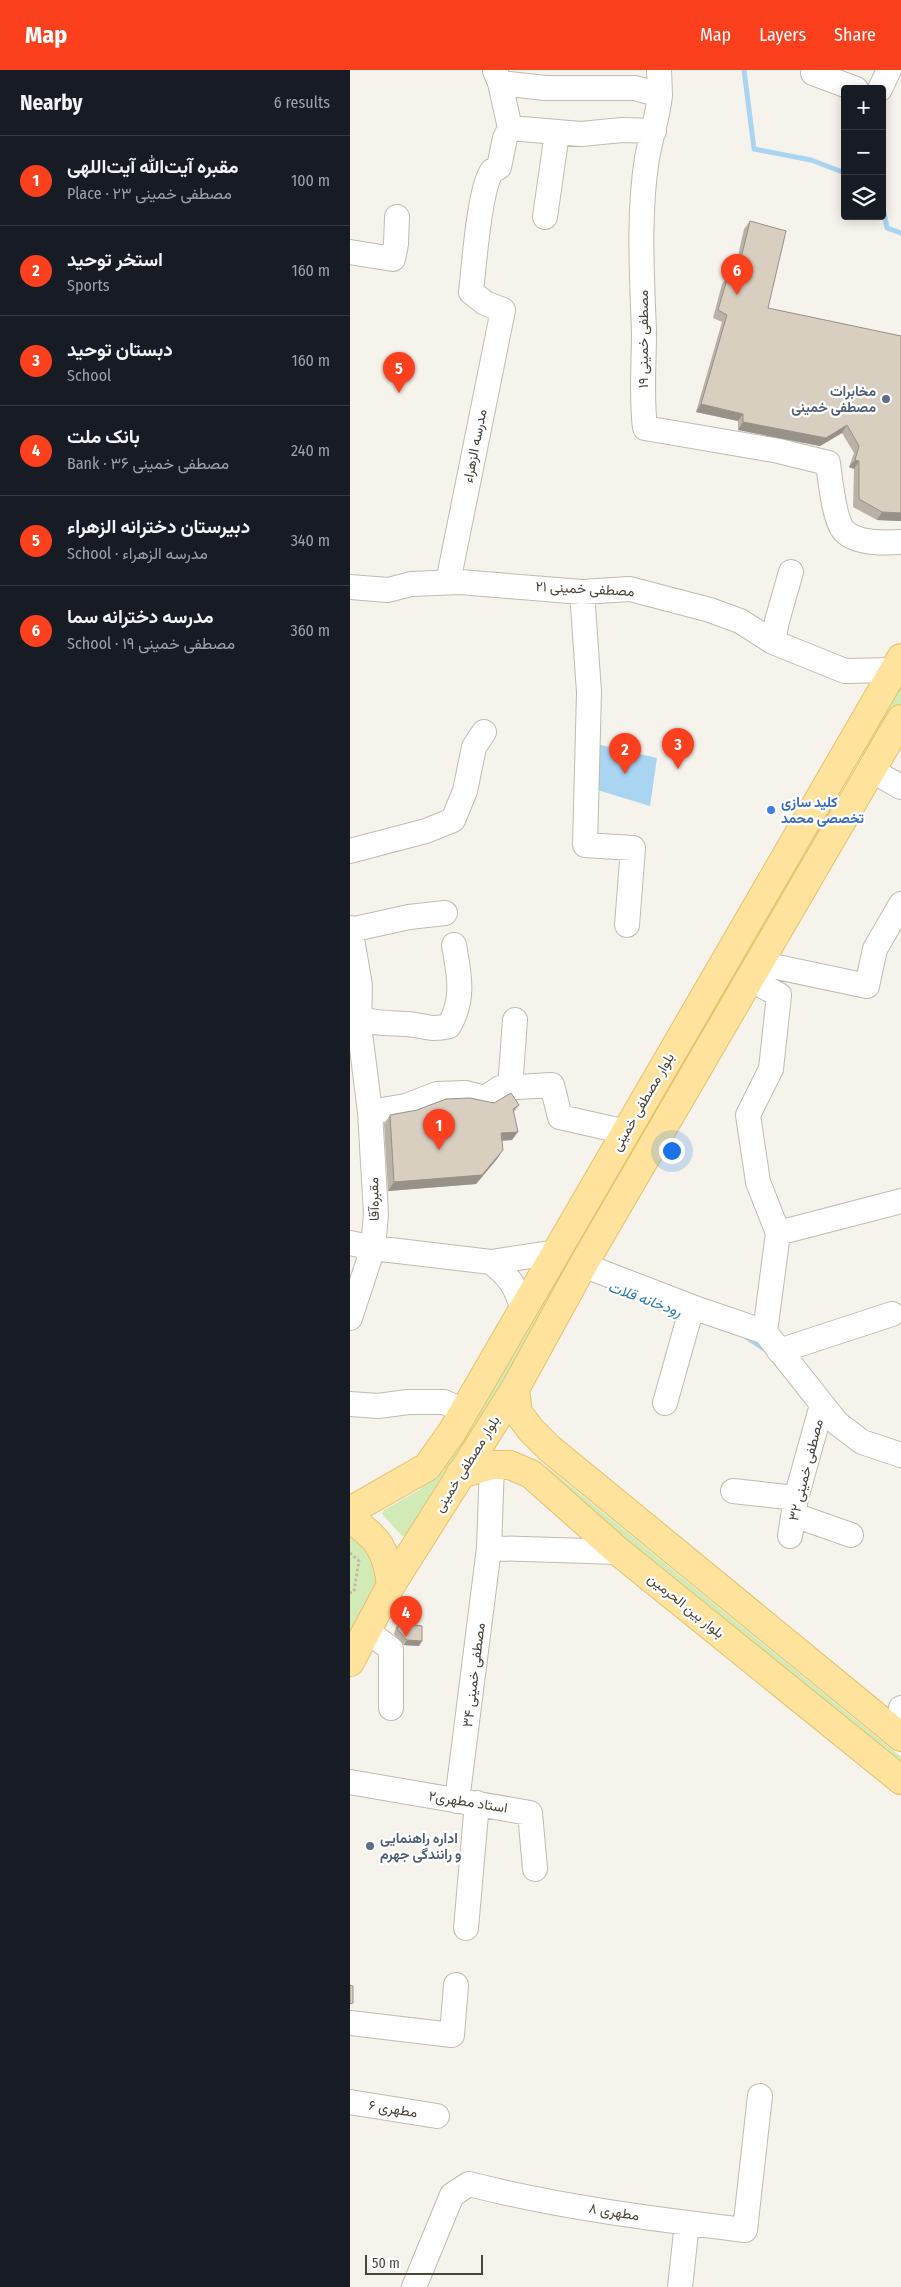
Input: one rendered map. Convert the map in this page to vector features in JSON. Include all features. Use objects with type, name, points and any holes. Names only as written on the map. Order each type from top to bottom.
[{"type":"main road","name":"بلوار مصطفی خمینی","points":[[350,1510],[427,1467],[464,1411],[898,664]]},
{"type":"main road","name":"بلوار مصطفی خمینی","points":[[350,1662],[391,1584],[514,1390],[568,1294],[582,1265],[901,719]]},
{"type":"main road","points":[[834,775],[865,780]]},
{"type":"main road","points":[[514,1390],[518,1413],[548,1448],[899,1726]]},
{"type":"main road","points":[[531,1474],[548,1448]]},
{"type":"main road","name":"بلوار بین الحرمین","points":[[460,1474],[492,1465],[510,1465],[531,1474],[620,1552],[901,1780]]},
{"type":"main road","points":[[350,1496],[357,1497],[384,1492]]},
{"type":"main road","points":[[350,1519],[368,1531],[378,1542],[389,1564],[391,1584]]},
{"type":"street","name":"مصطفی خمینی ۱۹","points":[[659,70],[660,95],[647,158],[641,226],[644,360],[643,405],[645,428],[779,451],[828,462],[831,496],[843,531],[852,536],[876,543],[901,542]]},
{"type":"street","points":[[882,85],[890,70]]},
{"type":"street","points":[[813,73],[845,85]]},
{"type":"street","points":[[654,131],[622,130],[581,134],[510,128],[498,77],[545,88],[635,88],[660,95]]},
{"type":"street","name":"مدرسه الزهراء","points":[[448,582],[503,310],[485,303],[471,292],[476,239],[486,187],[492,171],[498,167],[505,138],[510,128]]},
{"type":"street","points":[[544,217],[557,133]]},
{"type":"street","points":[[350,252],[392,259],[396,244],[397,217]]},
{"type":"street","points":[[773,642],[791,572]]},
{"type":"street","name":"مصطفی خمینی ۲۱","points":[[350,587],[388,590],[411,584],[448,582],[527,586],[582,592],[630,589],[740,620],[773,642],[845,671],[898,664]]},
{"type":"street","points":[[582,592],[589,692],[585,845],[633,848],[626,924]]},
{"type":"street","points":[[350,850],[426,831],[453,820],[465,791],[474,747],[484,732]]},
{"type":"street","points":[[865,780],[901,787]]},
{"type":"street","points":[[754,971],[867,986],[875,949],[901,904]]},
{"type":"street","points":[[350,929],[410,917],[445,913]]},
{"type":"street","name":"مقبره‌آقا","points":[[350,929],[360,985],[356,1023],[361,1130],[376,1214],[361,1250],[350,1318]]},
{"type":"street","points":[[356,1023],[367,1021],[409,1024],[434,1029],[450,1026],[460,996],[459,974],[454,945]]},
{"type":"street","points":[[754,971],[779,995],[771,1070],[748,1115],[758,1182],[778,1233],[772,1341]]},
{"type":"street","points":[[510,1088],[515,1020]]},
{"type":"street","points":[[361,1130],[406,1106],[437,1094],[466,1093],[485,1098],[500,1088],[552,1085],[560,1117],[626,1132]]},
{"type":"street","points":[[778,1233],[901,1202]]},
{"type":"street","points":[[350,1243],[361,1250],[491,1262],[556,1253]]},
{"type":"street","points":[[491,1262],[506,1274],[515,1286],[523,1309]]},
{"type":"street","points":[[582,1265],[692,1307],[772,1341],[892,1314]]},
{"type":"street","points":[[665,1403],[692,1307]]},
{"type":"street","name":"مصطفی خمینی ۳۲","points":[[772,1341],[837,1423],[862,1442],[901,1455]]},
{"type":"street","points":[[350,1404],[378,1406],[408,1402],[444,1402],[464,1411]]},
{"type":"street","name":"مصطفی خمینی ۳۲","points":[[794,1516],[822,1406]]},
{"type":"street","name":"مصطفی خمینی ۳۴","points":[[466,1928],[467,1802],[490,1548],[492,1465]]},
{"type":"street","points":[[733,1491],[794,1516],[851,1535]]},
{"type":"street","points":[[490,1548],[620,1552]]},
{"type":"street","points":[[366,1630],[392,1649],[391,1708]]},
{"type":"street","name":"استاد مطهری۲","points":[[350,1782],[530,1813],[535,1869]]},
{"type":"street","points":[[350,2023],[452,2035],[456,1985]]},
{"type":"street","name":"مطهری ۸","points":[[414,2287],[452,2195],[468,2184],[513,2195],[687,2223],[745,2230],[760,2096]]},
{"type":"street","name":"مطهری ۶","points":[[350,2102],[437,2116]]},
{"type":"street","points":[[680,2287],[687,2223]]},
{"type":"path","points":[[350,1553],[359,1561],[354,1592],[350,1593]]},
{"type":"green space","points":[[901,684],[901,704],[868,760],[859,754]]},
{"type":"green space","points":[[834,800],[844,806],[410,1537],[402,1536],[382,1514],[384,1510],[419,1490],[437,1475]]},
{"type":"green space","points":[[546,1466],[901,1757],[901,1773],[540,1473]]},
{"type":"green space","points":[[350,1533],[376,1560],[379,1587],[350,1640]]},
{"type":"water","points":[[597,744],[657,758],[650,806],[594,789]]},
{"type":"building","points":[[750,221],[786,231],[768,308],[901,336],[901,513],[882,512],[859,499],[859,461],[855,460],[859,446],[847,425],[826,438],[743,422],[743,414],[701,404],[727,315],[718,310],[728,276],[736,279]]},
{"type":"building","points":[[511,1093],[519,1105],[513,1109],[518,1132],[501,1133],[503,1150],[482,1175],[394,1182],[390,1115],[417,1110],[446,1099],[470,1098],[494,1103]]},
{"type":"building","points":[[400,1623],[422,1626],[422,1641],[407,1640],[397,1629]]},
{"type":"building","points":[[350,1985],[353,1986],[353,2003],[350,2004]]},
{"type":"waterway","points":[[744,70],[754,149],[811,160],[841,171]]},
{"type":"waterway","points":[[885,220],[887,228],[901,233]]},
{"type":"waterway","name":"رودخانه قلات","points":[[746,1337],[766,1350]]},
{"type":"place","name":"مدرسه دخترانه سما","points":[[737,295]]},
{"type":"place","name":"دبیرستان دخترانه الزهراء","points":[[399,393]]},
{"type":"place","name":"مخابرات مصطفی خمینی","points":[[886,399]]},
{"type":"place","name":"دبستان توحید","points":[[678,769]]},
{"type":"place","name":"استخر توحید","points":[[625,774]]},
{"type":"place","name":"کلید سازی تخصصی محمد","points":[[771,810]]},
{"type":"place","name":"مقبره آیت‌الله آیت‌اللهی","points":[[439,1150]]},
{"type":"place","name":"بانک ملت","points":[[406,1637]]},
{"type":"place","name":"اداره راهنمایی و رانندگی جهرم","points":[[370,1846]]}]
